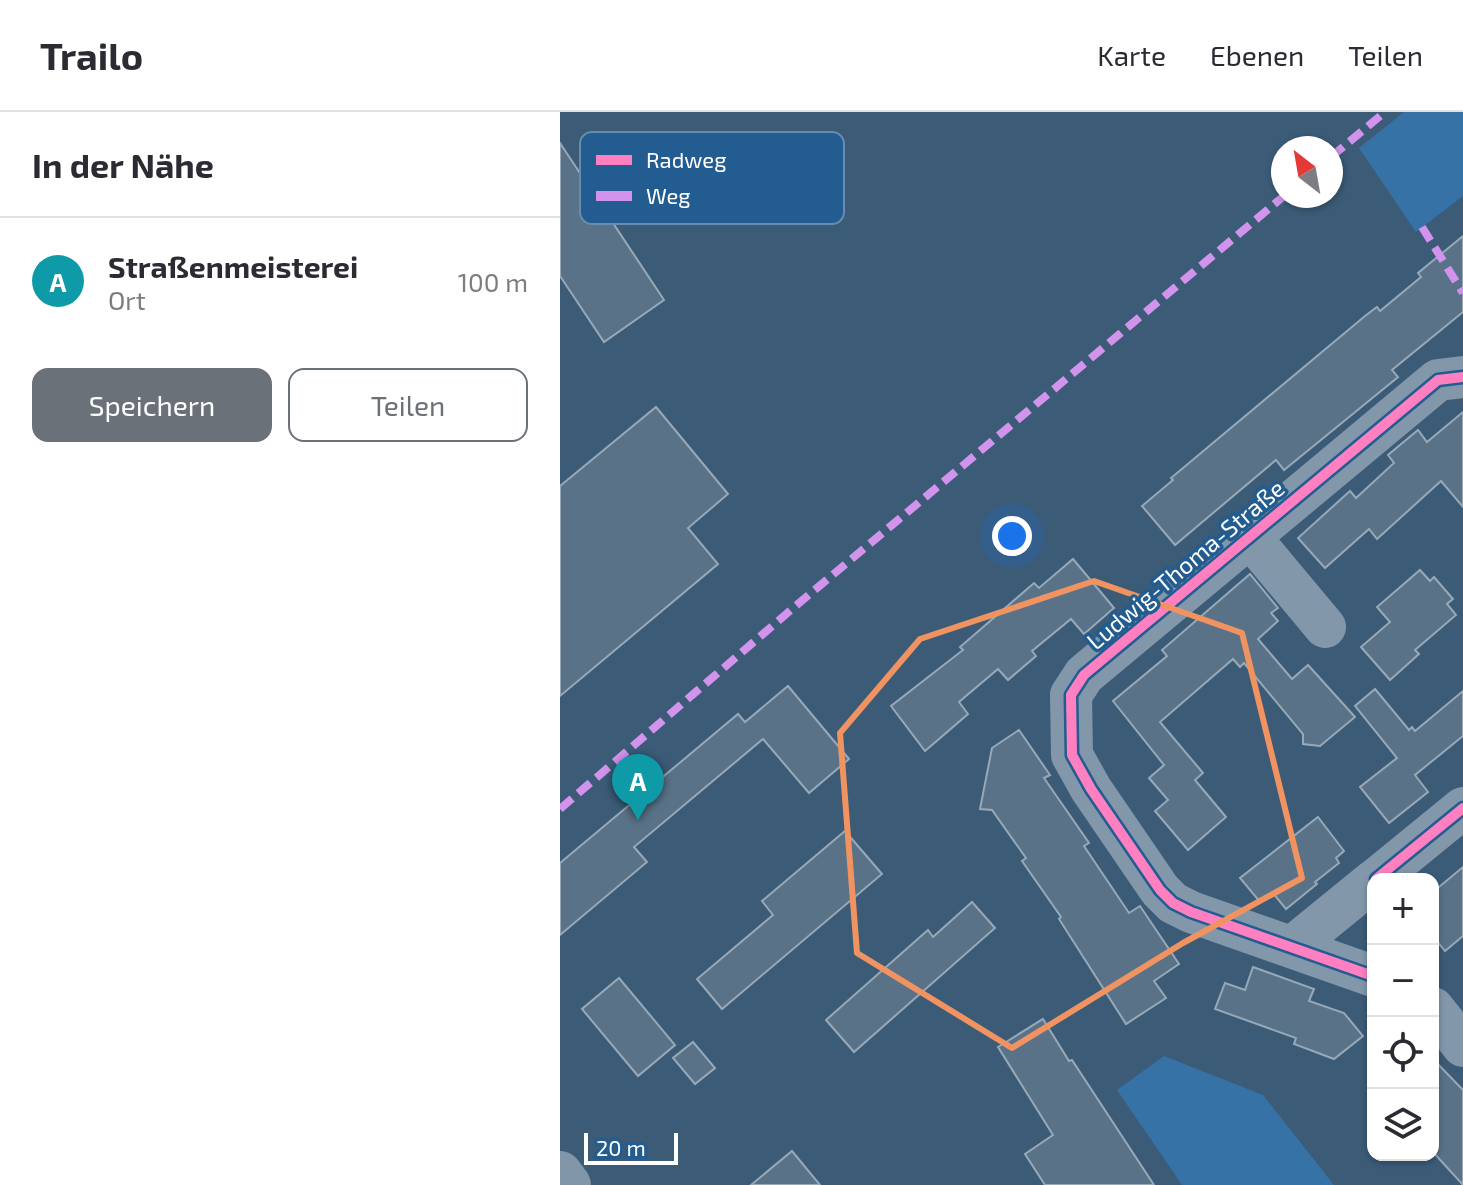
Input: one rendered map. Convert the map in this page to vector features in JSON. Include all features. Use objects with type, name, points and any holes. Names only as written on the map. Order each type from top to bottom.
[{"type":"main road","points":[[560,1173],[569,1185]]},
{"type":"street","name":"Ludwig-Thoma-Straße","points":[[1367,974],[1173,903],[1160,890],[1091,789],[1072,755],[1071,695],[1084,675],[1438,380],[1463,377]]},
{"type":"street","points":[[1250,537],[1325,627]]},
{"type":"street","points":[[1383,873],[1463,808]]},
{"type":"street","points":[[1292,947],[1367,886]]},
{"type":"street","points":[[1439,1016],[1463,1046]]},
{"type":"highlighted area","points":[[1094,581],[1242,633],[1302,878],[1183,943],[1012,1048],[857,953],[840,733],[920,639]]},
{"type":"shaded area","points":[[1404,112],[1463,112],[1463,196],[1416,232],[1359,148]]},
{"type":"shaded area","points":[[1164,1056],[1263,1095],[1334,1185],[1182,1185],[1117,1090]]},
{"type":"building","points":[[560,143],[580,173],[580,224],[614,224],[664,300],[604,342],[560,276]]},
{"type":"building","points":[[1463,236],[1463,312],[1392,370],[1398,377],[1284,470],[1276,460],[1175,545],[1142,506],[1173,480],[1171,478],[1365,316],[1377,307],[1380,311],[1421,277],[1418,273]]},
{"type":"building","points":[[656,407],[728,494],[688,528],[718,564],[560,696],[560,486]]},
{"type":"building","points":[[1463,412],[1463,507],[1441,481],[1377,539],[1369,529],[1325,568],[1298,538],[1350,491],[1356,498],[1394,463],[1388,455],[1418,430],[1427,442]]},
{"type":"building","points":[[1073,559],[1114,608],[1084,634],[1071,619],[1032,651],[1036,656],[1008,680],[998,669],[959,702],[968,714],[925,751],[891,706],[963,650],[960,647],[1034,583],[1039,588]]},
{"type":"building","points":[[1420,570],[1430,581],[1434,577],[1453,599],[1447,604],[1456,615],[1415,650],[1419,654],[1390,680],[1361,647],[1390,622],[1377,607]]},
{"type":"building","points":[[1250,574],[1278,608],[1271,613],[1278,621],[1258,639],[1292,679],[1308,665],[1355,717],[1320,746],[1303,744],[1303,734],[1244,663],[1240,667],[1233,659],[1160,722],[1203,773],[1195,780],[1226,817],[1188,850],[1155,811],[1168,800],[1149,778],[1164,765],[1113,701],[1167,656],[1162,650]]},
{"type":"building","points":[[788,686],[849,759],[809,793],[763,739],[634,847],[647,862],[560,935],[560,863],[738,714],[745,722]]},
{"type":"building","points":[[1375,689],[1409,730],[1412,727],[1415,731],[1463,691],[1463,736],[1415,775],[1428,792],[1389,823],[1360,787],[1397,758],[1355,706]]},
{"type":"building","points":[[1019,730],[1050,775],[1044,778],[1089,843],[1084,846],[1129,913],[1140,906],[1179,964],[1154,981],[1166,998],[1126,1024],[1059,919],[1061,917],[1022,861],[1026,858],[992,810],[980,809],[992,748]]},
{"type":"building","points":[[1318,817],[1344,851],[1336,858],[1339,863],[1286,909],[1273,893],[1260,902],[1240,878]]},
{"type":"building","points":[[845,831],[882,874],[722,1009],[697,979],[773,915],[762,901]]},
{"type":"building","points":[[1463,867],[1463,936],[1445,951],[1439,944],[1439,887]]},
{"type":"building","points":[[972,902],[995,928],[854,1052],[826,1020],[928,930],[933,937]]},
{"type":"building","points":[[1253,967],[1314,989],[1309,1001],[1344,1013],[1363,1036],[1334,1059],[1294,1044],[1296,1038],[1215,1009],[1225,983],[1245,990]]},
{"type":"building","points":[[619,978],[675,1045],[638,1076],[582,1009]]},
{"type":"building","points":[[1043,1019],[1154,1185],[1045,1185],[1025,1154],[1053,1135],[998,1047]]},
{"type":"building","points":[[693,1042],[715,1068],[695,1084],[673,1058]]},
{"type":"building","points":[[1439,1065],[1463,1090],[1463,1185],[1439,1159]]},
{"type":"building","points":[[792,1151],[820,1185],[751,1185]]},
{"type":"marked path","points":[[1343,147],[1385,112]]},
{"type":"marked path","points":[[560,809],[792,609],[1271,207]]},
{"type":"marked path","points":[[1422,227],[1463,293]]},
{"type":"cycle path","points":[[1367,974],[1173,903],[1160,890],[1091,789],[1072,755],[1071,695],[1084,675],[1438,380],[1463,377]]},
{"type":"cycle path","points":[[1383,873],[1463,808]]},
{"type":"place","name":"Straßenmeisterei","points":[[638,820]]}]
